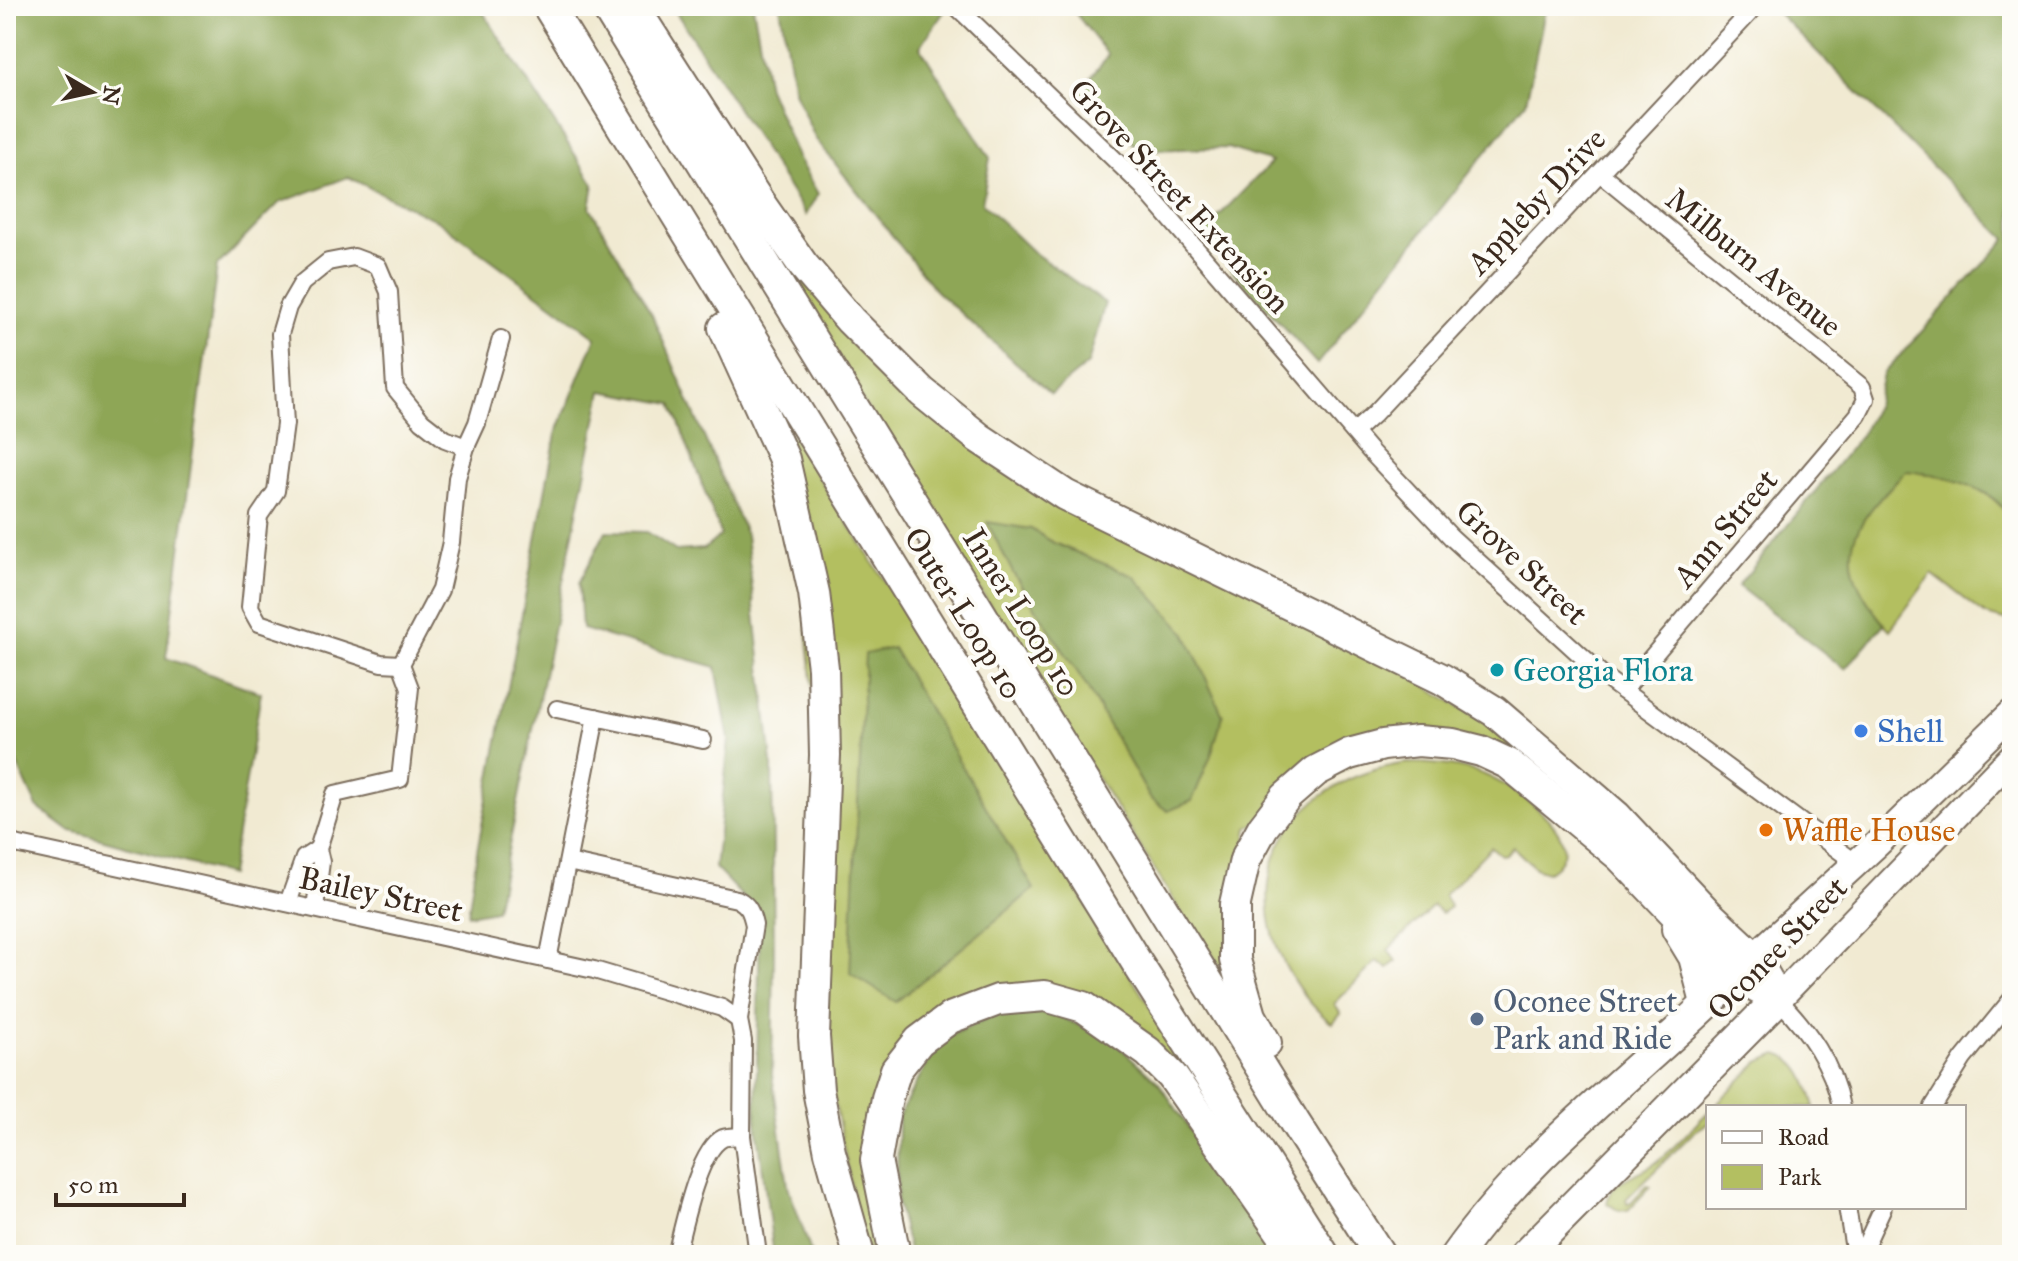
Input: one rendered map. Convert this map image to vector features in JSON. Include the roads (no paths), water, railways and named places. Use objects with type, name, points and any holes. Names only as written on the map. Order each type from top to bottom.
[{"type":"highway","name":"Outer Loop 10","points":[[548,6],[1137,963],[1324,1255]]},
{"type":"highway","name":"Inner Loop 10","points":[[606,6],[1295,1123],[1380,1255]]},
{"type":"highway","points":[[633,6],[803,265],[850,320],[922,392],[979,438],[1065,495],[1442,679],[1494,711],[1616,816],[1707,913],[1745,966]]},
{"type":"highway","points":[[689,237],[698,274],[744,367],[784,459],[814,593],[823,668],[825,755],[814,1036],[818,1090],[830,1152],[859,1255]]},
{"type":"highway","points":[[1295,1123],[1284,1076],[1251,1016],[1235,960],[1235,904],[1245,860],[1263,827],[1286,797],[1316,771],[1349,754],[1383,745],[1418,741],[1453,744],[1481,751],[1509,764],[1621,857],[1666,905],[1745,966],[1778,999]]},
{"type":"highway","points":[[1666,905],[1694,957],[1706,1003]]},
{"type":"highway","name":"Oconee Street","points":[[1456,1255],[1526,1174],[1581,1119],[1745,966]]},
{"type":"highway","points":[[895,1255],[876,1160],[887,1098],[896,1070],[919,1041],[950,1018],[998,1000],[1045,996],[1084,1007],[1148,1052],[1172,1076],[1297,1255]]},
{"type":"highway","name":"Oconee Street","points":[[1525,1255],[1778,999]]},
{"type":"main road","name":"Oconee Street","points":[[1745,966],[2012,713]]},
{"type":"main road","name":"Oconee Street","points":[[1778,999],[2012,757]]},
{"type":"street","name":"Grove Street Extension","points":[[956,6],[1142,186],[1354,432]]},
{"type":"street","name":"Appleby Drive","points":[[1354,432],[1756,6]]},
{"type":"street","name":"Milburn Avenue","points":[[1600,173],[1862,387],[1866,399]]},
{"type":"street","points":[[401,664],[381,663],[259,623],[250,607],[259,516],[276,491],[285,424],[280,334],[288,307],[302,283],[328,262],[354,257],[378,266],[389,292],[395,388],[422,421],[445,439],[466,447]]},
{"type":"street","points":[[315,908],[321,862],[318,849],[335,794],[400,779],[410,688],[401,664],[440,590],[451,542],[457,478],[477,423],[501,339]]},
{"type":"street","name":"Ann Street","points":[[1623,691],[1858,415],[1866,399]]},
{"type":"street","name":"Grove Street","points":[[1354,432],[1451,537],[1623,691],[1856,863]]},
{"type":"street","points":[[557,709],[703,740]]},
{"type":"street","points":[[548,960],[596,717]]},
{"type":"street","name":"Bailey Street","points":[[6,842],[594,970],[722,1008],[739,1020]]},
{"type":"street","points":[[288,903],[304,858],[318,849]]},
{"type":"street","points":[[568,862],[737,899],[746,904],[754,925],[739,1020],[743,1041],[742,1136],[758,1255]]},
{"type":"street","points":[[1778,999],[1816,1044],[1840,1105]]},
{"type":"street","points":[[1934,1105],[1963,1059],[2012,999]]},
{"type":"street","points":[[676,1255],[701,1167],[718,1142],[725,1137],[742,1136]]},
{"type":"street","points":[[1847,1209],[1858,1255]]},
{"type":"street","points":[[1858,1255],[1882,1209]]},
{"type":"place","name":"Georgia Flora","points":[[1497,670]]},
{"type":"place","name":"Shell","points":[[1861,731]]},
{"type":"place","name":"Waffle House","points":[[1766,830]]},
{"type":"place","name":"Oconee Street Park and Ride","points":[[1477,1019]]}]
